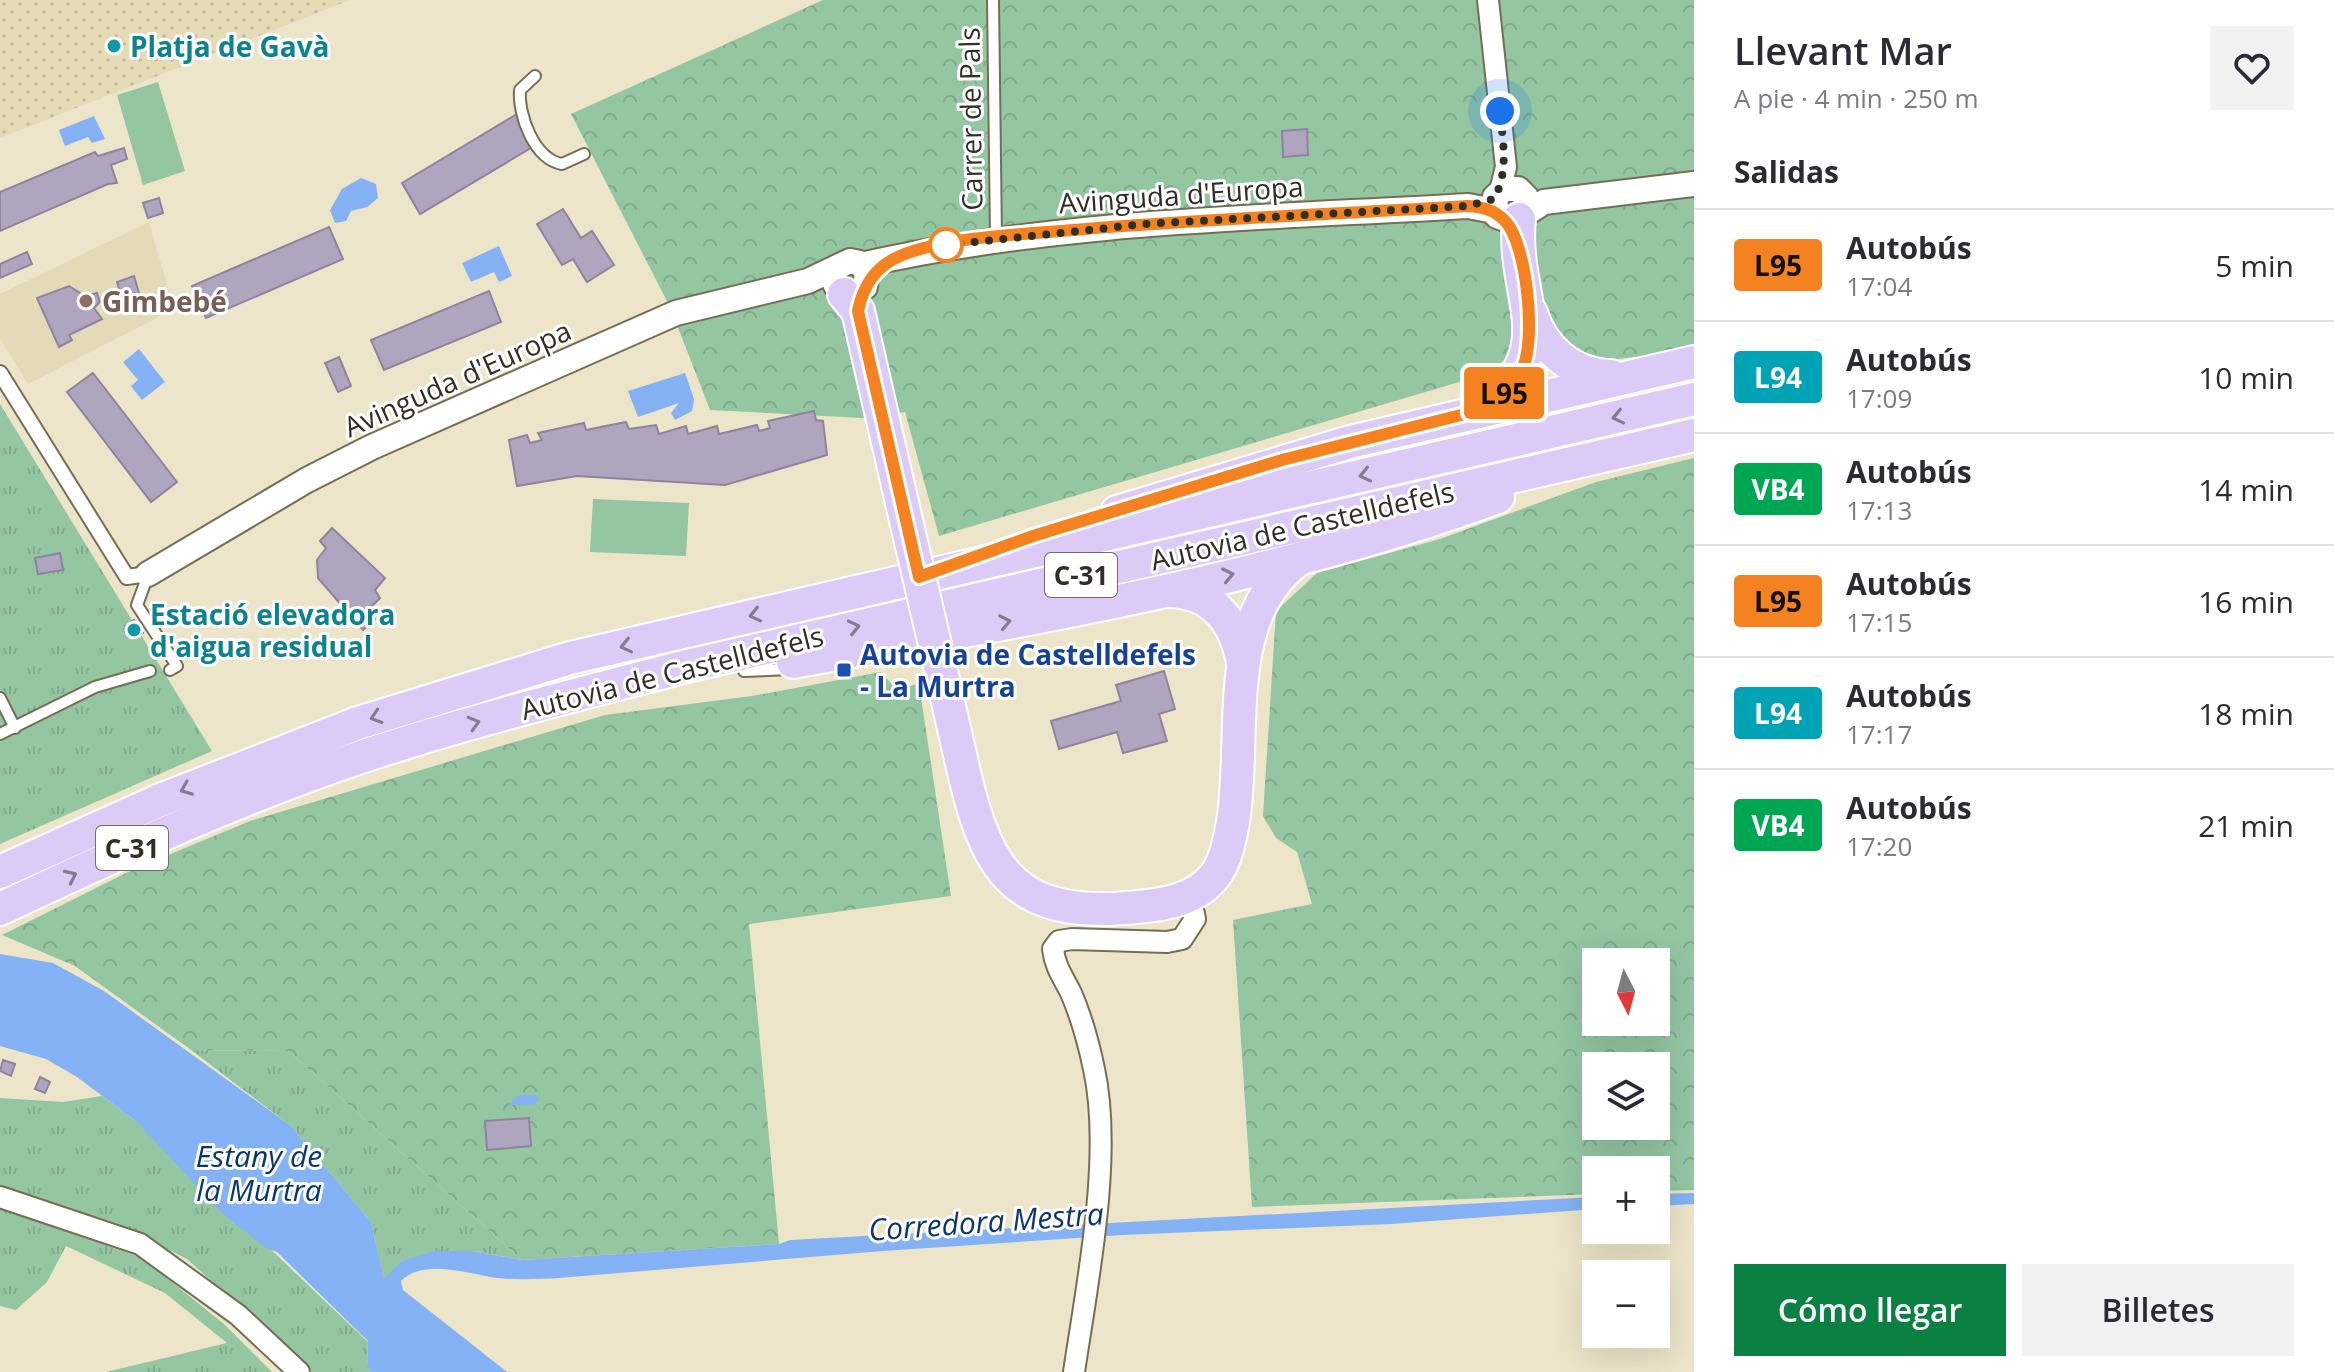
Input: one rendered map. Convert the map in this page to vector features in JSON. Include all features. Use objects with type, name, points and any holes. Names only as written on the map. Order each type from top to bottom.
[{"type":"highway","points":[[1485,409],[1503,394],[1524,365],[1530,339],[1527,301],[1510,205]]},
{"type":"highway","points":[[852,285],[975,819],[998,867],[1015,885],[1058,907],[1089,909],[1167,903],[1190,895],[1211,882],[1230,841],[1244,670],[1257,609],[1269,586],[1298,560]]},
{"type":"highway","points":[[1527,301],[1542,339],[1560,358],[1581,371],[1599,376],[1634,374]]},
{"type":"highway","points":[[940,572],[1033,536],[1282,460],[1485,409],[1694,362]]},
{"type":"highway","name":"Autovia de Castelldefels","points":[[0,872],[258,760],[466,688],[570,658],[1694,399]]},
{"type":"highway","name":"Autovia de Castelldefels","points":[[0,909],[178,828],[267,792],[375,752],[534,706],[687,666],[1694,435]]},
{"type":"highway","points":[[534,706],[901,642],[1298,560],[1413,528],[1630,449]]},
{"type":"highway","points":[[1152,591],[1191,594],[1213,603],[1237,636],[1244,670]]},
{"type":"highway","points":[[0,854],[26,852],[70,839]]},
{"type":"street","points":[[1488,0],[1510,205]]},
{"type":"street","name":"Avinguda d'Europa","points":[[148,574],[307,480],[385,440],[676,313],[808,281],[852,285],[900,256],[996,238],[1145,224],[1510,205],[1694,184]]},
{"type":"street","points":[[0,373],[127,577],[148,574]]},
{"type":"street","points":[[1074,1372],[1094,1242],[1099,1137],[1095,1070],[1071,995],[1055,966],[1053,949],[1059,941],[1072,939],[1167,942],[1182,939],[1195,919],[1190,895]]},
{"type":"street","points":[[0,1197],[140,1244],[238,1315],[299,1372]]},
{"type":"lane","name":"Carrer de Pals","points":[[993,0],[996,238]]},
{"type":"lane","points":[[535,76],[520,90],[519,112],[545,158],[562,164],[584,154]]},
{"type":"lane","points":[[148,574],[137,605],[177,666],[170,670]]},
{"type":"lane","points":[[0,734],[95,687],[150,671]]},
{"type":"lane","points":[[0,698],[15,728]]},
{"type":"shaded area","name":"Gimbebé","points":[[149,222],[174,309],[28,384],[0,338],[0,294]]},
{"type":"green space","points":[[823,0],[1694,0],[1694,350],[1584,363],[1554,327],[1483,375],[939,536],[905,412],[862,418],[710,410],[670,307],[571,114]]},
{"type":"green space","points":[[158,82],[185,171],[143,185],[117,95]]},
{"type":"green space","points":[[0,404],[212,751],[0,844]]},
{"type":"green space","points":[[1694,458],[1694,1190],[1670,1191],[1670,1156],[1582,1156],[1582,1195],[1252,1207],[1233,920],[1312,904],[1297,852],[1276,838],[1263,816],[1276,611],[1317,573],[1440,539],[1596,482]]},
{"type":"green space","points":[[593,499],[689,503],[686,556],[590,552]]},
{"type":"green space","points":[[881,672],[896,689],[919,684],[951,896],[749,924],[779,1244],[522,1260],[288,1051],[191,1050],[75,966],[2,935],[130,871],[250,821],[605,715],[752,696]]},
{"type":"green space","points":[[191,1050],[288,1051],[522,1260],[472,1251],[401,1261],[384,1280],[371,1222],[291,1126]]},
{"type":"green space","points":[[102,1096],[137,1122],[368,1342],[367,1368],[374,1372],[312,1372],[187,1259],[116,1223],[0,1187],[0,1098],[63,1102]]},
{"type":"green space","points":[[0,1208],[142,1258],[224,1324],[272,1372],[106,1372],[227,1343],[165,1293],[66,1246],[47,1282],[16,1310],[0,1306]]},
{"type":"sand","name":"Platja de Gavà","points":[[0,0],[350,0],[0,138]]},
{"type":"water","points":[[94,116],[105,139],[92,143],[88,137],[65,146],[59,130]]},
{"type":"water","points":[[361,178],[376,184],[378,198],[367,207],[351,211],[346,221],[335,223],[330,210],[342,189]]},
{"type":"water","points":[[499,246],[512,276],[499,282],[494,272],[471,282],[462,263]]},
{"type":"water","points":[[139,349],[165,382],[142,400],[131,386],[138,380],[123,362]]},
{"type":"water","points":[[685,373],[694,399],[692,411],[675,420],[671,413],[679,403],[638,417],[628,391]]},
{"type":"water","name":"Estany de la Murtra","points":[[0,954],[53,963],[104,991],[291,1126],[371,1222],[384,1279],[401,1261],[435,1251],[472,1251],[522,1260],[779,1244],[790,1240],[1582,1198],[1582,1210],[1391,1224],[1122,1235],[559,1278],[505,1279],[447,1269],[422,1270],[401,1281],[403,1290],[507,1372],[374,1372],[367,1368],[368,1341],[277,1252],[266,1248],[223,1214],[137,1122],[77,1077],[46,1059],[0,1046]]},
{"type":"water","points":[[519,1095],[536,1095],[539,1099],[534,1105],[508,1105]]},
{"type":"water","points":[[1694,1193],[1694,1204],[1670,1205],[1670,1194]]},
{"type":"building","points":[[517,114],[536,145],[420,214],[402,183]]},
{"type":"building","points":[[1307,129],[1308,155],[1283,157],[1282,131]]},
{"type":"building","points":[[124,148],[127,159],[111,165],[117,183],[108,184],[0,231],[0,192],[95,152],[98,156]]},
{"type":"building","points":[[159,198],[163,213],[148,218],[143,203]]},
{"type":"building","points":[[563,209],[581,238],[592,231],[614,265],[587,282],[573,259],[562,265],[537,224]]},
{"type":"building","points":[[329,227],[343,259],[206,318],[192,286]]},
{"type":"building","points":[[27,252],[32,264],[0,278],[0,264]]},
{"type":"building","points":[[134,276],[141,300],[124,305],[117,282]]},
{"type":"building","points":[[69,286],[85,296],[97,293],[100,302],[94,308],[102,319],[69,335],[72,340],[59,347],[37,298]]},
{"type":"building","points":[[489,291],[501,322],[384,370],[371,340]]},
{"type":"building","points":[[339,357],[351,386],[338,392],[325,363]]},
{"type":"building","points":[[93,373],[177,482],[151,502],[67,392]]},
{"type":"building","points":[[814,411],[816,420],[823,421],[827,455],[725,485],[577,476],[517,486],[509,440],[527,435],[530,443],[542,440],[538,433],[584,423],[586,430],[626,422],[629,429],[656,425],[659,434],[686,426],[688,434],[717,426],[719,434],[757,425],[759,431],[770,428],[768,421]]},
{"type":"building","points":[[332,528],[385,578],[375,590],[380,598],[369,609],[375,619],[363,630],[318,578],[317,560],[326,548],[320,541]]},
{"type":"building","points":[[60,553],[63,570],[38,574],[35,558]]},
{"type":"building","name":"Estació elevadora d'aigua residual","points":[[134,620],[143,633],[134,639],[125,626]]},
{"type":"building","points":[[1164,671],[1175,709],[1159,714],[1167,741],[1123,753],[1117,732],[1059,749],[1051,721],[1121,701],[1116,685]]},
{"type":"building","points":[[3,1060],[15,1064],[11,1076],[0,1071]]},
{"type":"building","points":[[40,1077],[50,1082],[45,1093],[35,1089]]},
{"type":"building","points":[[529,1118],[531,1146],[487,1150],[485,1121]]},
{"type":"bus line","name":"L95","points":[[1468,206],[1494,211],[1505,221],[1517,243],[1530,339],[1524,365],[1517,378],[1485,409],[1282,460],[1033,536],[940,572],[919,577],[858,311],[867,282],[879,269],[900,256],[996,238],[1145,224],[1468,206]]},
{"type":"place","name":"Platja de Gavà","points":[[114,46]]},
{"type":"place","name":"Gimbebé","points":[[86,301]]},
{"type":"place","name":"Estació elevadora d'aigua residual","points":[[134,630]]},
{"type":"place","name":"Autovia de Castelldefels - La Murtra","points":[[844,670]]},
{"type":"route","points":[[946,245],[943,246],[1040,233],[1145,224],[1468,206],[1494,199],[1500,191],[1506,167],[1500,111]]},
{"type":"water label","name":"Corredora Mestra","points":[[986,1221]]}]
